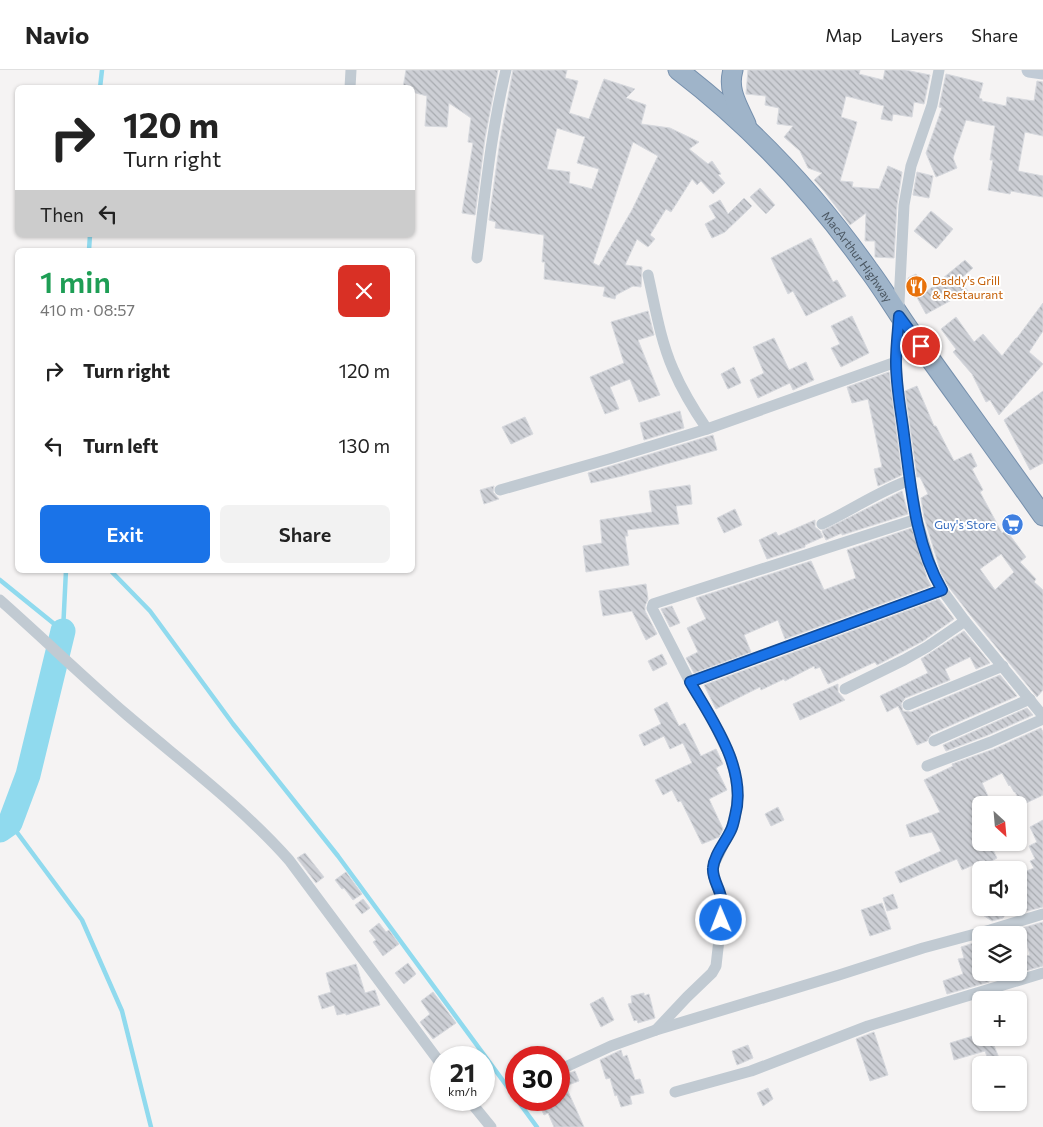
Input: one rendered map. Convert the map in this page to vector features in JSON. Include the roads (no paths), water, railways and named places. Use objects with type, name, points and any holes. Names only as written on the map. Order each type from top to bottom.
[{"type":"highway","name":"MacArthur Highway","points":[[679,70],[750,132],[794,176],[832,220],[1043,516]]},
{"type":"highway","points":[[733,70],[731,81],[732,95],[750,132]]},
{"type":"main road","points":[[1029,70],[1043,72]]},
{"type":"street","points":[[350,85],[352,70]]},
{"type":"street","points":[[477,258],[493,140],[506,70]]},
{"type":"street","points":[[927,766],[991,742],[1043,718],[1030,699],[965,621],[942,590],[929,564],[917,519],[910,480],[898,392],[896,362],[904,205],[911,166],[932,105],[940,70]]},
{"type":"street","points":[[648,276],[659,326],[672,368],[688,402],[706,429]]},
{"type":"street","points":[[500,490],[706,429],[896,362]]},
{"type":"street","points":[[822,524],[846,513],[883,490],[910,480]]},
{"type":"street","points":[[656,1030],[712,973],[716,966],[723,904],[713,874],[713,866],[731,829],[738,797],[730,758],[712,720],[652,608],[653,604],[917,519]]},
{"type":"street","points":[[690,682],[942,590]]},
{"type":"street","points":[[0,600],[125,714],[238,810],[275,845],[289,860],[430,1049]]},
{"type":"street","points":[[845,689],[927,648],[965,621]]},
{"type":"street","points":[[908,705],[1003,666]]},
{"type":"street","points":[[934,742],[1030,699]]},
{"type":"street","points":[[570,1065],[611,1046],[656,1030],[923,948],[1043,914]]},
{"type":"street","points":[[675,1092],[751,1071],[868,1026],[1043,973]]},
{"type":"street","points":[[478,1111],[491,1127]]},
{"type":"waterway","points":[[100,85],[102,70]]},
{"type":"waterway","points":[[89,248],[90,237]]},
{"type":"waterway","points":[[63,631],[66,573]]},
{"type":"waterway","points":[[113,573],[150,611],[233,724],[338,856],[537,1127]]},
{"type":"waterway","points":[[0,580],[63,631]]},
{"type":"waterway","points":[[0,830],[10,823],[28,775],[63,631]]},
{"type":"waterway","points":[[10,823],[82,920],[122,1011],[151,1127]]},
{"type":"place","name":"Daddy's Grill & Restaurant","points":[[916,287]]},
{"type":"place","name":"Guy's Store","points":[[1012,524]]}]
